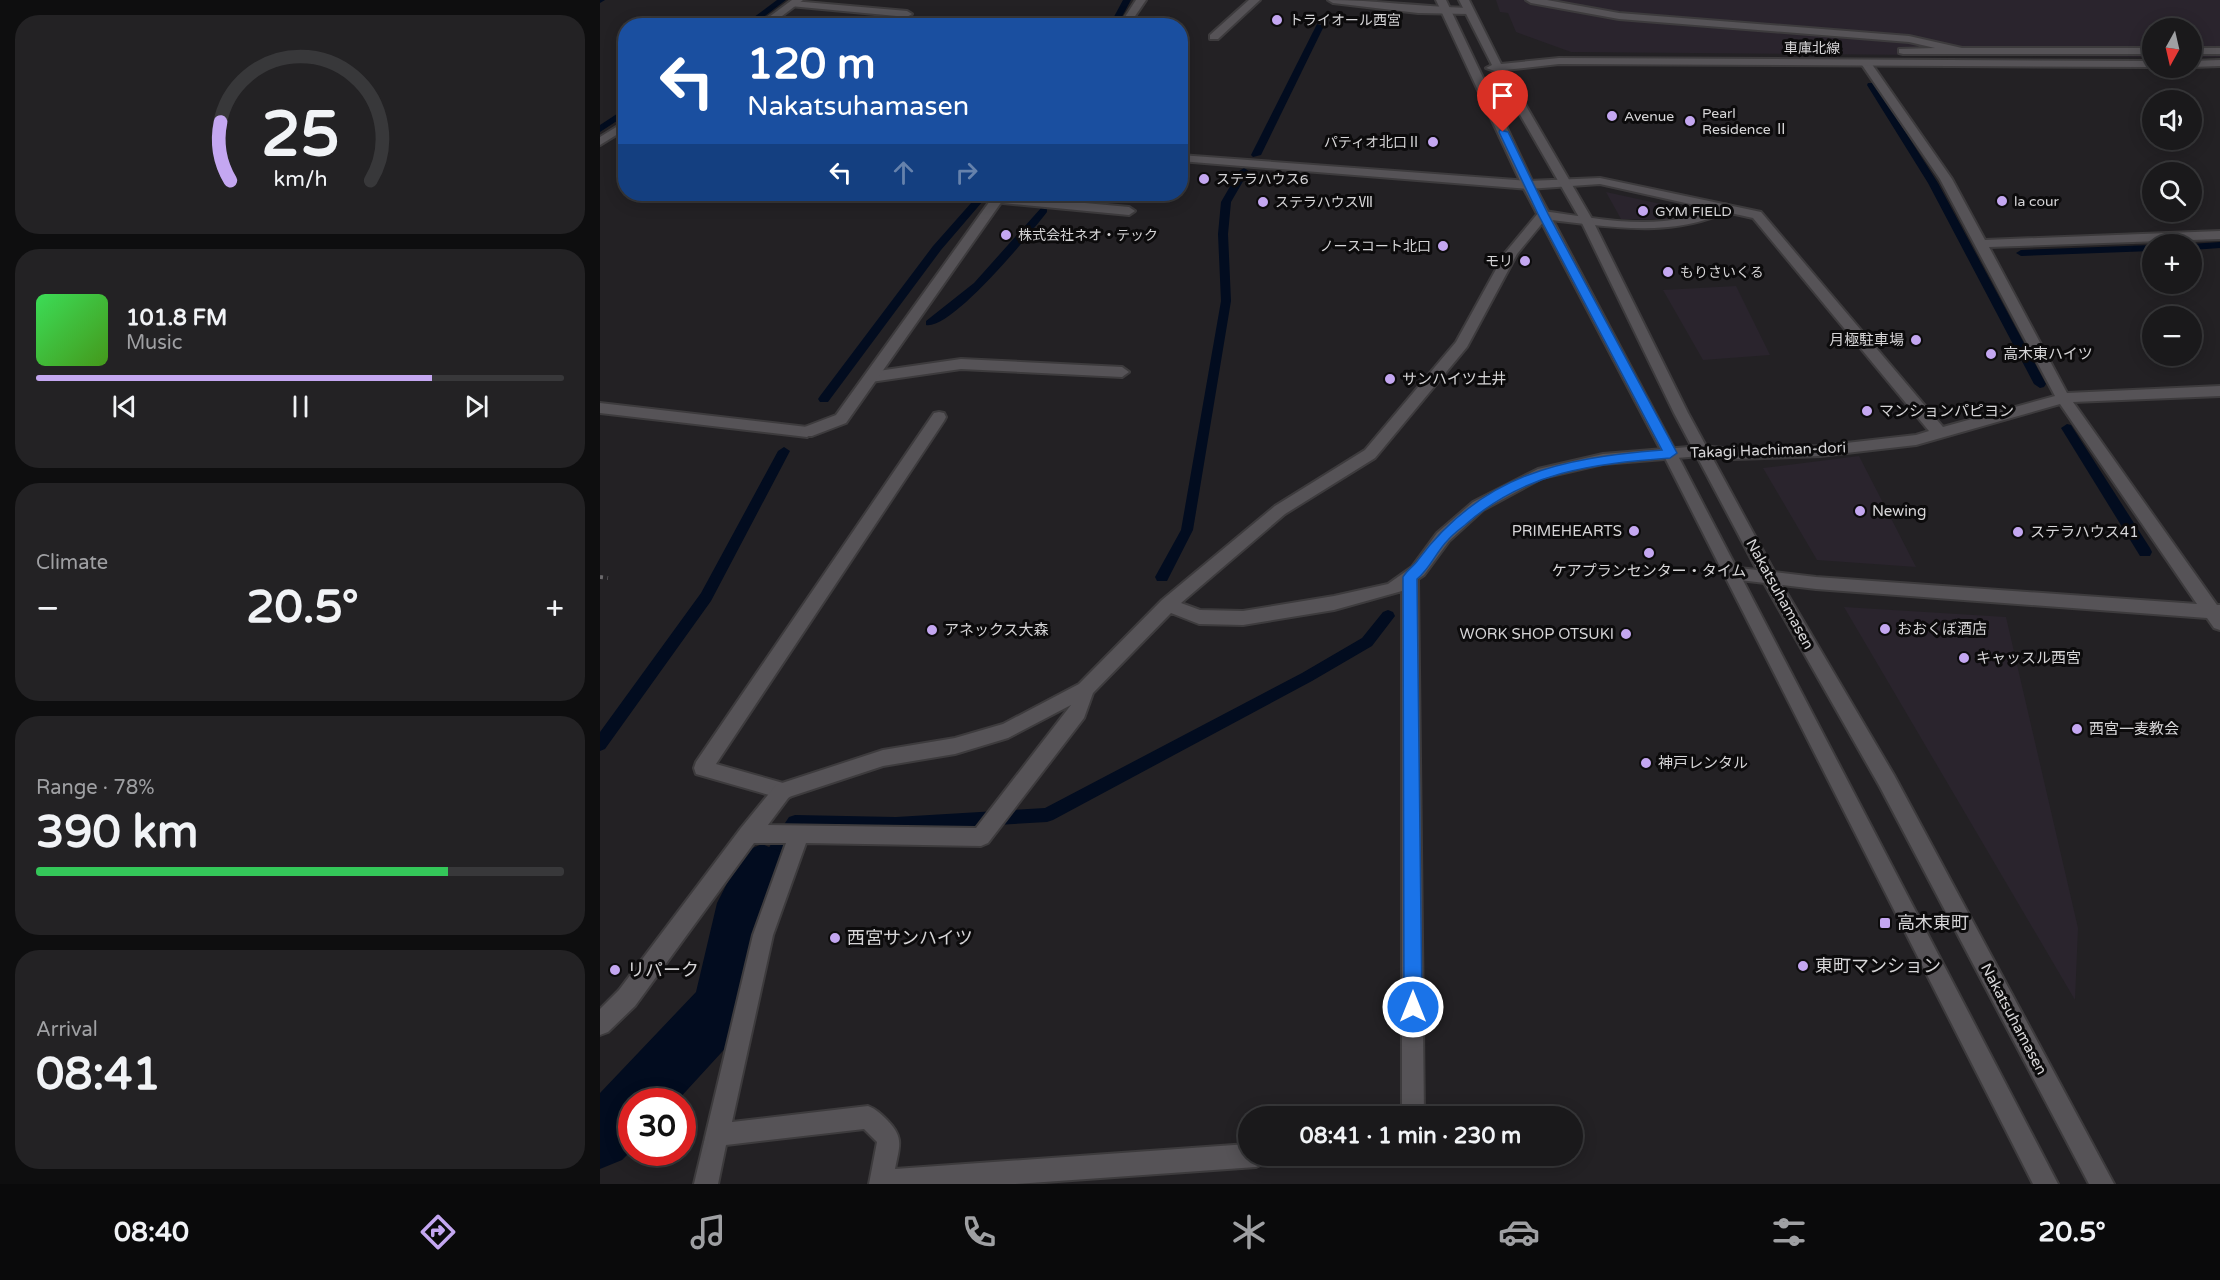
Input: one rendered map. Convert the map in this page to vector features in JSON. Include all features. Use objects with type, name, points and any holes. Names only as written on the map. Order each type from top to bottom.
[{"type":"street","points":[[1129,18],[1141,0]]},
{"type":"street","points":[[1215,37],[1255,0]]},
{"type":"street","points":[[1333,0],[1467,6]]},
{"type":"street","points":[[1531,0],[1619,16],[1909,39],[1962,51]]},
{"type":"street","points":[[773,18],[796,2],[907,14]]},
{"type":"street","points":[[1443,6],[1528,185],[1670,453],[2046,1184]]},
{"type":"street","name":"Nakatsuhamasen","points":[[1467,6],[1499,67],[1586,219],[1701,451],[1769,577],[1887,781],[2102,1184]]},
{"type":"street","points":[[1903,51],[2142,51]]},
{"type":"street","points":[[2202,51],[2220,51]]},
{"type":"street","name":"車庫北線","points":[[1473,70],[1559,61],[2142,64]]},
{"type":"street","points":[[1865,62],[1946,179],[2063,398],[2218,616]]},
{"type":"street","points":[[2202,64],[2220,63]]},
{"type":"street","points":[[600,142],[618,130]]},
{"type":"street","points":[[1188,159],[1528,185],[1600,181],[1757,215],[1940,435]]},
{"type":"street","points":[[600,408],[807,432],[841,419],[995,201]]},
{"type":"street","points":[[1042,201],[1129,211]]},
{"type":"street","points":[[1543,214],[1674,224],[1698,219],[1724,208]]},
{"type":"street","points":[[600,1024],[627,998],[748,834],[783,791],[883,759],[955,746],[1008,730],[1085,689],[1168,605],[1280,510],[1370,454],[1462,345],[1511,253],[1543,214]]},
{"type":"street","points":[[1981,244],[2220,235]]},
{"type":"street","points":[[871,377],[961,364],[1122,372]]},
{"type":"street","name":"Takagi Hachiman-dori","points":[[1168,605],[1199,617],[1243,618],[1334,603],[1393,589],[1418,571],[1443,537],[1478,506],[1538,474],[1603,459],[1701,451],[1734,454],[1820,451],[1940,435],[2063,398],[2220,391]]},
{"type":"street","points":[[783,791],[704,768],[939,417]]},
{"type":"street","points":[[1731,573],[1816,583],[2218,616]]},
{"type":"street","points":[[1410,577],[1413,1106]]},
{"type":"street","points":[[748,834],[981,837],[1078,713],[1085,689]]},
{"type":"street","points":[[706,1184],[763,935],[800,834]]},
{"type":"street","points":[[717,1135],[868,1117],[889,1138],[882,1183],[1238,1156]]},
{"type":"path","points":[[600,577],[608,578]]},
{"type":"shaded area","points":[[1496,0],[2220,0],[2220,57],[2202,57],[2202,18],[2142,18],[2142,57],[1571,52],[1516,32],[1508,13],[1500,12]]},
{"type":"shaded area","points":[[1606,192],[1702,213],[1680,219],[1621,219]]},
{"type":"shaded area","points":[[1736,286],[1770,355],[1703,360],[1663,290]]},
{"type":"shaded area","points":[[1859,456],[1916,567],[1817,560],[1763,468]]},
{"type":"shaded area","points":[[1844,607],[2006,617],[2078,928],[2075,1000]]},
{"type":"waterway","points":[[757,18],[782,0]]},
{"type":"waterway","points":[[1117,18],[1127,0]]},
{"type":"waterway","points":[[1256,155],[1320,26]]},
{"type":"waterway","points":[[1871,85],[1933,183],[2040,384]]},
{"type":"waterway","points":[[600,129],[618,117]]},
{"type":"waterway","points":[[1162,577],[1187,530],[1226,301],[1223,234],[1226,202],[1244,171]]},
{"type":"waterway","points":[[824,399],[937,248],[978,201]]},
{"type":"waterway","points":[[930,323],[947,312],[977,286],[1005,257],[1044,210]]},
{"type":"waterway","points":[[2202,246],[2220,245]]},
{"type":"waterway","points":[[2021,253],[2142,248]]},
{"type":"waterway","points":[[2067,428],[2145,552]]},
{"type":"waterway","points":[[600,744],[706,597],[784,451]]},
{"type":"waterway","points":[[762,870],[795,822],[896,824],[1047,815],[1307,677],[1367,642],[1388,616]]},
{"type":"waterway","points":[[647,1088],[722,1008],[745,903],[762,870]]},
{"type":"waterway","points":[[600,1138],[618,1119]]},
{"type":"place","name":"トライオール西宮","points":[[1277,20]]},
{"type":"place","name":"Avenue","points":[[1612,116]]},
{"type":"place","name":"Pearl Residence Ⅱ","points":[[1690,121]]},
{"type":"place","name":"パティオ北口Ⅱ","points":[[1433,142]]},
{"type":"place","name":"ステラハウス6","points":[[1204,179]]},
{"type":"place","name":"la cour","points":[[2002,201]]},
{"type":"place","name":"ステラハウスⅦ","points":[[1263,202]]},
{"type":"place","name":"GYM FIELD","points":[[1643,211]]},
{"type":"place","name":"株式会社ネオ・テック","points":[[1006,235]]},
{"type":"place","name":"ノースコート北口","points":[[1443,246]]},
{"type":"place","name":"モリ","points":[[1525,261]]},
{"type":"place","name":"もりさいくる","points":[[1668,272]]},
{"type":"place","name":"月極駐車場","points":[[1916,340]]},
{"type":"place","name":"高木東ハイツ","points":[[1991,354]]},
{"type":"place","name":"サンハイツ土井","points":[[1390,379]]},
{"type":"place","name":"マンションパピヨン","points":[[1867,411]]},
{"type":"place","name":"Newing","points":[[1860,511]]},
{"type":"place","name":"PRIMEHEARTS","points":[[1634,531]]},
{"type":"place","name":"ステラハウス41","points":[[2018,532]]},
{"type":"place","name":"ケアプランセンター・タイム","points":[[1649,553]]},
{"type":"place","name":"おおくぼ酒店","points":[[1885,629]]},
{"type":"place","name":"アネックス大森","points":[[932,630]]},
{"type":"place","name":"WORK SHOP OTSUKI","points":[[1626,634]]},
{"type":"place","name":"キャッスル西宮","points":[[1964,658]]},
{"type":"place","name":"西宮一麦教会","points":[[2077,729]]},
{"type":"place","name":"神戸レンタル","points":[[1646,763]]},
{"type":"place","name":"高木東町","points":[[1885,923]]},
{"type":"place","name":"西宮サンハイツ","points":[[835,938]]},
{"type":"place","name":"東町マンション","points":[[1803,966]]},
{"type":"place","name":"リパーク","points":[[615,970]]},
{"type":"route","points":[[1413,1007],[1410,577],[1418,571],[1443,537],[1478,506],[1538,474],[1603,459],[1670,453],[1543,214],[1503,132]]}]
